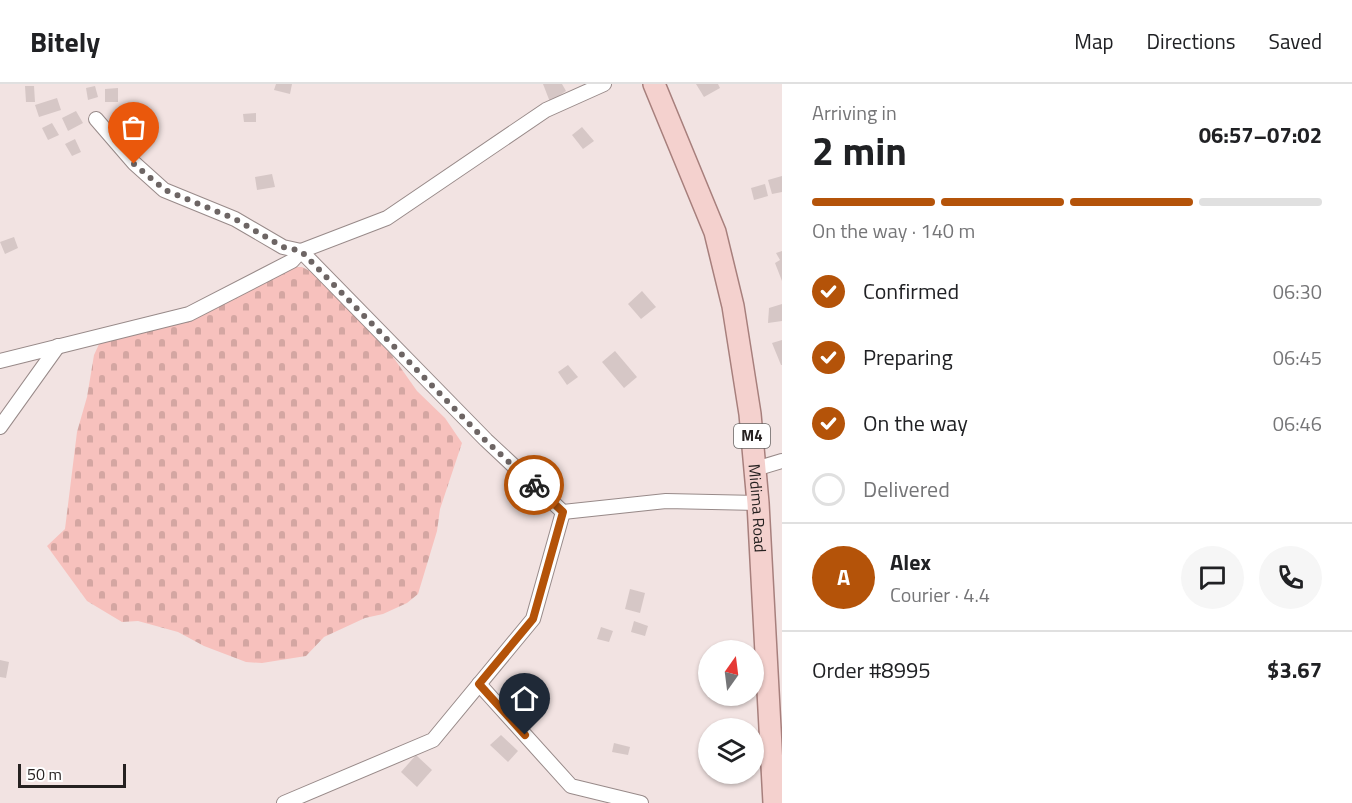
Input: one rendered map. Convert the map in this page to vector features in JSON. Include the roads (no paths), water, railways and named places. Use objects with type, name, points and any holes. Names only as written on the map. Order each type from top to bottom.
[{"type":"main road","name":"Midima Road","points":[[654,84],[715,232],[733,306],[750,414],[758,503],[774,803]]},
{"type":"street","points":[[0,361],[189,314],[292,261],[301,251],[387,218],[546,110],[604,84]]},
{"type":"street","points":[[96,119],[134,164],[165,190],[235,219],[283,247],[301,251],[486,441],[563,512],[666,501],[758,503]]},
{"type":"street","points":[[0,427],[58,346]]},
{"type":"street","points":[[754,469],[782,461]]},
{"type":"street","points":[[284,803],[432,740],[533,619],[563,512]]},
{"type":"street","points":[[479,684],[571,786],[641,803]]}]
